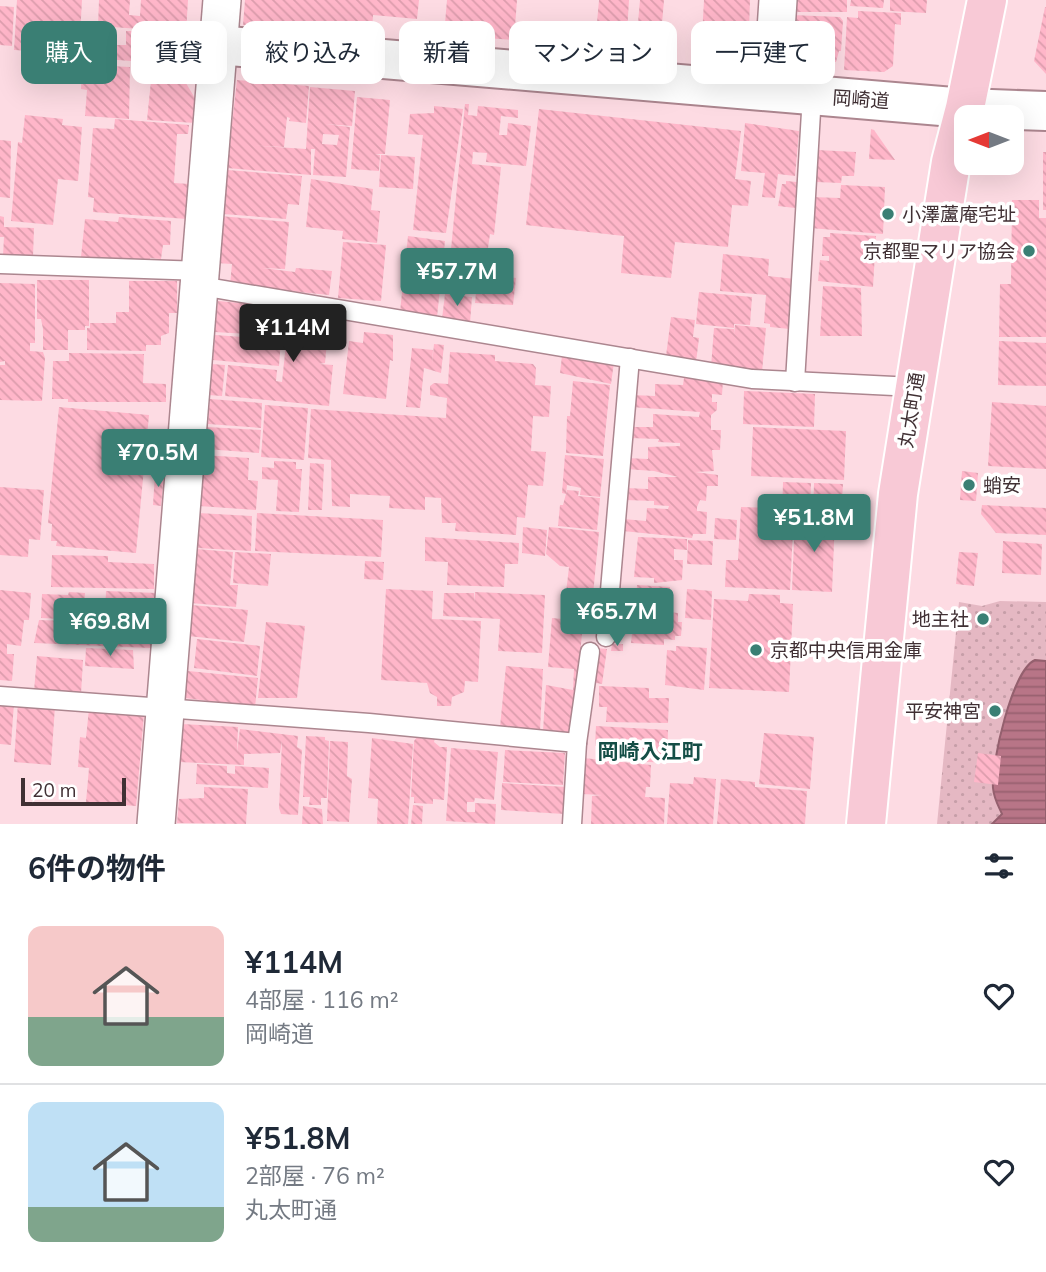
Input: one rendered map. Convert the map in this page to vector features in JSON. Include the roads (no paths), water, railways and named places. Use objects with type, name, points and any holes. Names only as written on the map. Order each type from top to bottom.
[{"type":"main road","name":"丸太町通","points":[[966,105],[987,0]]},
{"type":"main road","name":"丸太町通","points":[[866,824],[898,494],[954,150]]},
{"type":"street","points":[[220,21],[222,0]]},
{"type":"street","points":[[772,91],[778,0]]},
{"type":"street","name":"岡崎道","points":[[227,46],[954,107]]},
{"type":"street","points":[[156,824],[214,84]]},
{"type":"street","name":"岡崎道","points":[[1024,110],[1046,111]]},
{"type":"lane","points":[[794,382],[812,95]]},
{"type":"lane","points":[[0,264],[201,278],[752,379],[914,387]]},
{"type":"lane","points":[[606,637],[630,358]]},
{"type":"lane","points":[[572,824],[578,743],[590,652]]},
{"type":"lane","points":[[0,696],[369,723],[578,743]]},
{"type":"place","name":"小澤蘆庵宅址","points":[[888,214]]},
{"type":"place","name":"京都聖マリア協会","points":[[1029,251]]},
{"type":"place","name":"蛸安","points":[[969,485]]},
{"type":"place","name":"地主社","points":[[983,619]]},
{"type":"place","name":"京都中央信用金庫","points":[[756,650]]},
{"type":"place","name":"平安神宮","points":[[995,711]]},
{"type":"district","name":"岡崎入江町","points":[[650,751]]}]
